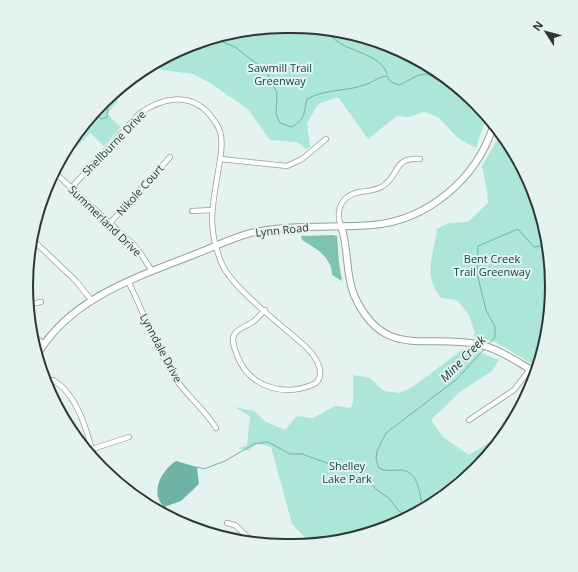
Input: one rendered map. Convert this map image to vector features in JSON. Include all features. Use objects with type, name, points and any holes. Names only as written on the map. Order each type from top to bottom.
[{"type":"main road","name":"Lynn Road","points":[[41,348],[63,322],[92,301],[128,281],[254,232],[287,228],[385,223],[412,215],[428,207],[449,193],[461,181],[478,159],[492,130]]},
{"type":"main road","points":[[341,226],[345,237],[347,268],[353,291],[362,310],[380,331],[392,338],[406,341],[461,342],[486,346],[531,370]]},
{"type":"street","name":"Shellburne Drive","points":[[71,188],[139,114],[158,102],[170,99],[181,99],[193,102],[208,112],[220,130],[222,150],[212,210],[212,236],[221,263],[228,275],[315,357],[320,369],[320,382],[282,390],[259,383],[251,377],[240,363],[234,346],[234,336]]},
{"type":"street","points":[[221,159],[287,166],[302,159],[326,139]]},
{"type":"street","name":"Nikole Court","points":[[110,223],[170,157]]},
{"type":"street","points":[[341,226],[338,212],[342,203],[348,196],[383,186],[389,181],[400,163],[406,160],[420,159]]},
{"type":"street","name":"Summerland Drive","points":[[58,176],[142,254],[152,271]]},
{"type":"street","points":[[192,211],[212,210]]},
{"type":"street","points":[[37,244],[76,281],[92,301]]},
{"type":"street","name":"Lynndale Drive","points":[[128,281],[166,362],[184,390],[211,420],[216,428]]},
{"type":"street","points":[[34,303],[41,302]]},
{"type":"street","points":[[228,333],[234,336],[236,332],[254,322],[265,310]]},
{"type":"street","points":[[39,341],[44,344]]},
{"type":"street","points":[[469,420],[514,390],[530,374]]},
{"type":"street","points":[[53,380],[64,387],[71,396],[91,448]]},
{"type":"street","points":[[92,449],[129,437]]},
{"type":"street","points":[[227,523],[235,525],[246,536]]},
{"type":"green space","name":"Sawmill Trail Greenway","points":[[286,33],[325,35],[373,46],[419,67],[446,85],[471,107],[485,122],[476,148],[458,138],[439,118],[424,111],[408,117],[398,115],[368,139],[338,97],[318,104],[307,123],[310,147],[306,149],[297,142],[270,140],[248,109],[210,83],[193,74],[156,69],[189,52],[205,46],[237,38],[253,35]]},
{"type":"green space","points":[[116,99],[118,101],[107,114],[121,127],[104,146],[90,133],[74,150],[85,132]]},
{"type":"green space","name":"Bent Creek Trail Greenway","points":[[498,139],[519,174],[532,205],[543,253],[544,261],[542,264],[544,269],[545,286],[543,319],[533,364],[495,342],[473,336],[475,333],[469,315],[457,300],[441,298],[432,281],[431,264],[437,229],[448,223],[468,222],[488,203],[482,166]]},
{"type":"green space","name":"Shelley Lake Park","points":[[463,349],[482,353],[499,360],[492,371],[461,391],[431,420],[443,437],[469,455],[493,440],[471,465],[446,487],[404,513],[373,526],[325,537],[305,538],[292,524],[271,447],[257,443],[249,451],[238,448],[247,446],[250,416],[234,407],[254,411],[266,422],[285,430],[297,416],[313,418],[335,406],[351,408],[353,402],[353,375],[370,378],[384,391],[400,393],[414,386]]},
{"type":"shaded area","points":[[301,236],[337,236],[342,281],[332,275],[326,258],[302,240]]},
{"type":"shaded area","points":[[176,461],[197,467],[199,484],[181,501],[164,507],[158,495],[159,482],[166,470]]},
{"type":"waterway","points":[[332,36],[349,48],[368,55],[376,60],[383,66],[387,74]]},
{"type":"waterway","name":"Mine Creek","points":[[222,42],[235,47],[266,71],[277,93],[276,114],[280,123],[291,127],[296,125],[303,116],[307,99],[322,93],[360,86],[387,76],[391,82],[399,85],[422,74],[429,75],[440,81]]},
{"type":"waterway","name":"Mine Creek","points":[[98,117],[102,119],[107,117],[108,106]]},
{"type":"waterway","name":"Mine Creek","points":[[489,344],[495,337],[495,327],[486,310],[477,273],[478,246],[518,229],[534,247],[541,245]]},
{"type":"waterway","name":"Mine Creek","points":[[421,503],[415,478],[407,471],[379,468],[376,459],[377,451],[386,433],[457,379],[485,348]]},
{"type":"waterway","points":[[197,467],[204,469],[225,461],[254,444],[268,442],[290,454],[302,454],[338,467],[361,473],[378,491],[389,498],[398,510],[403,514]]}]
